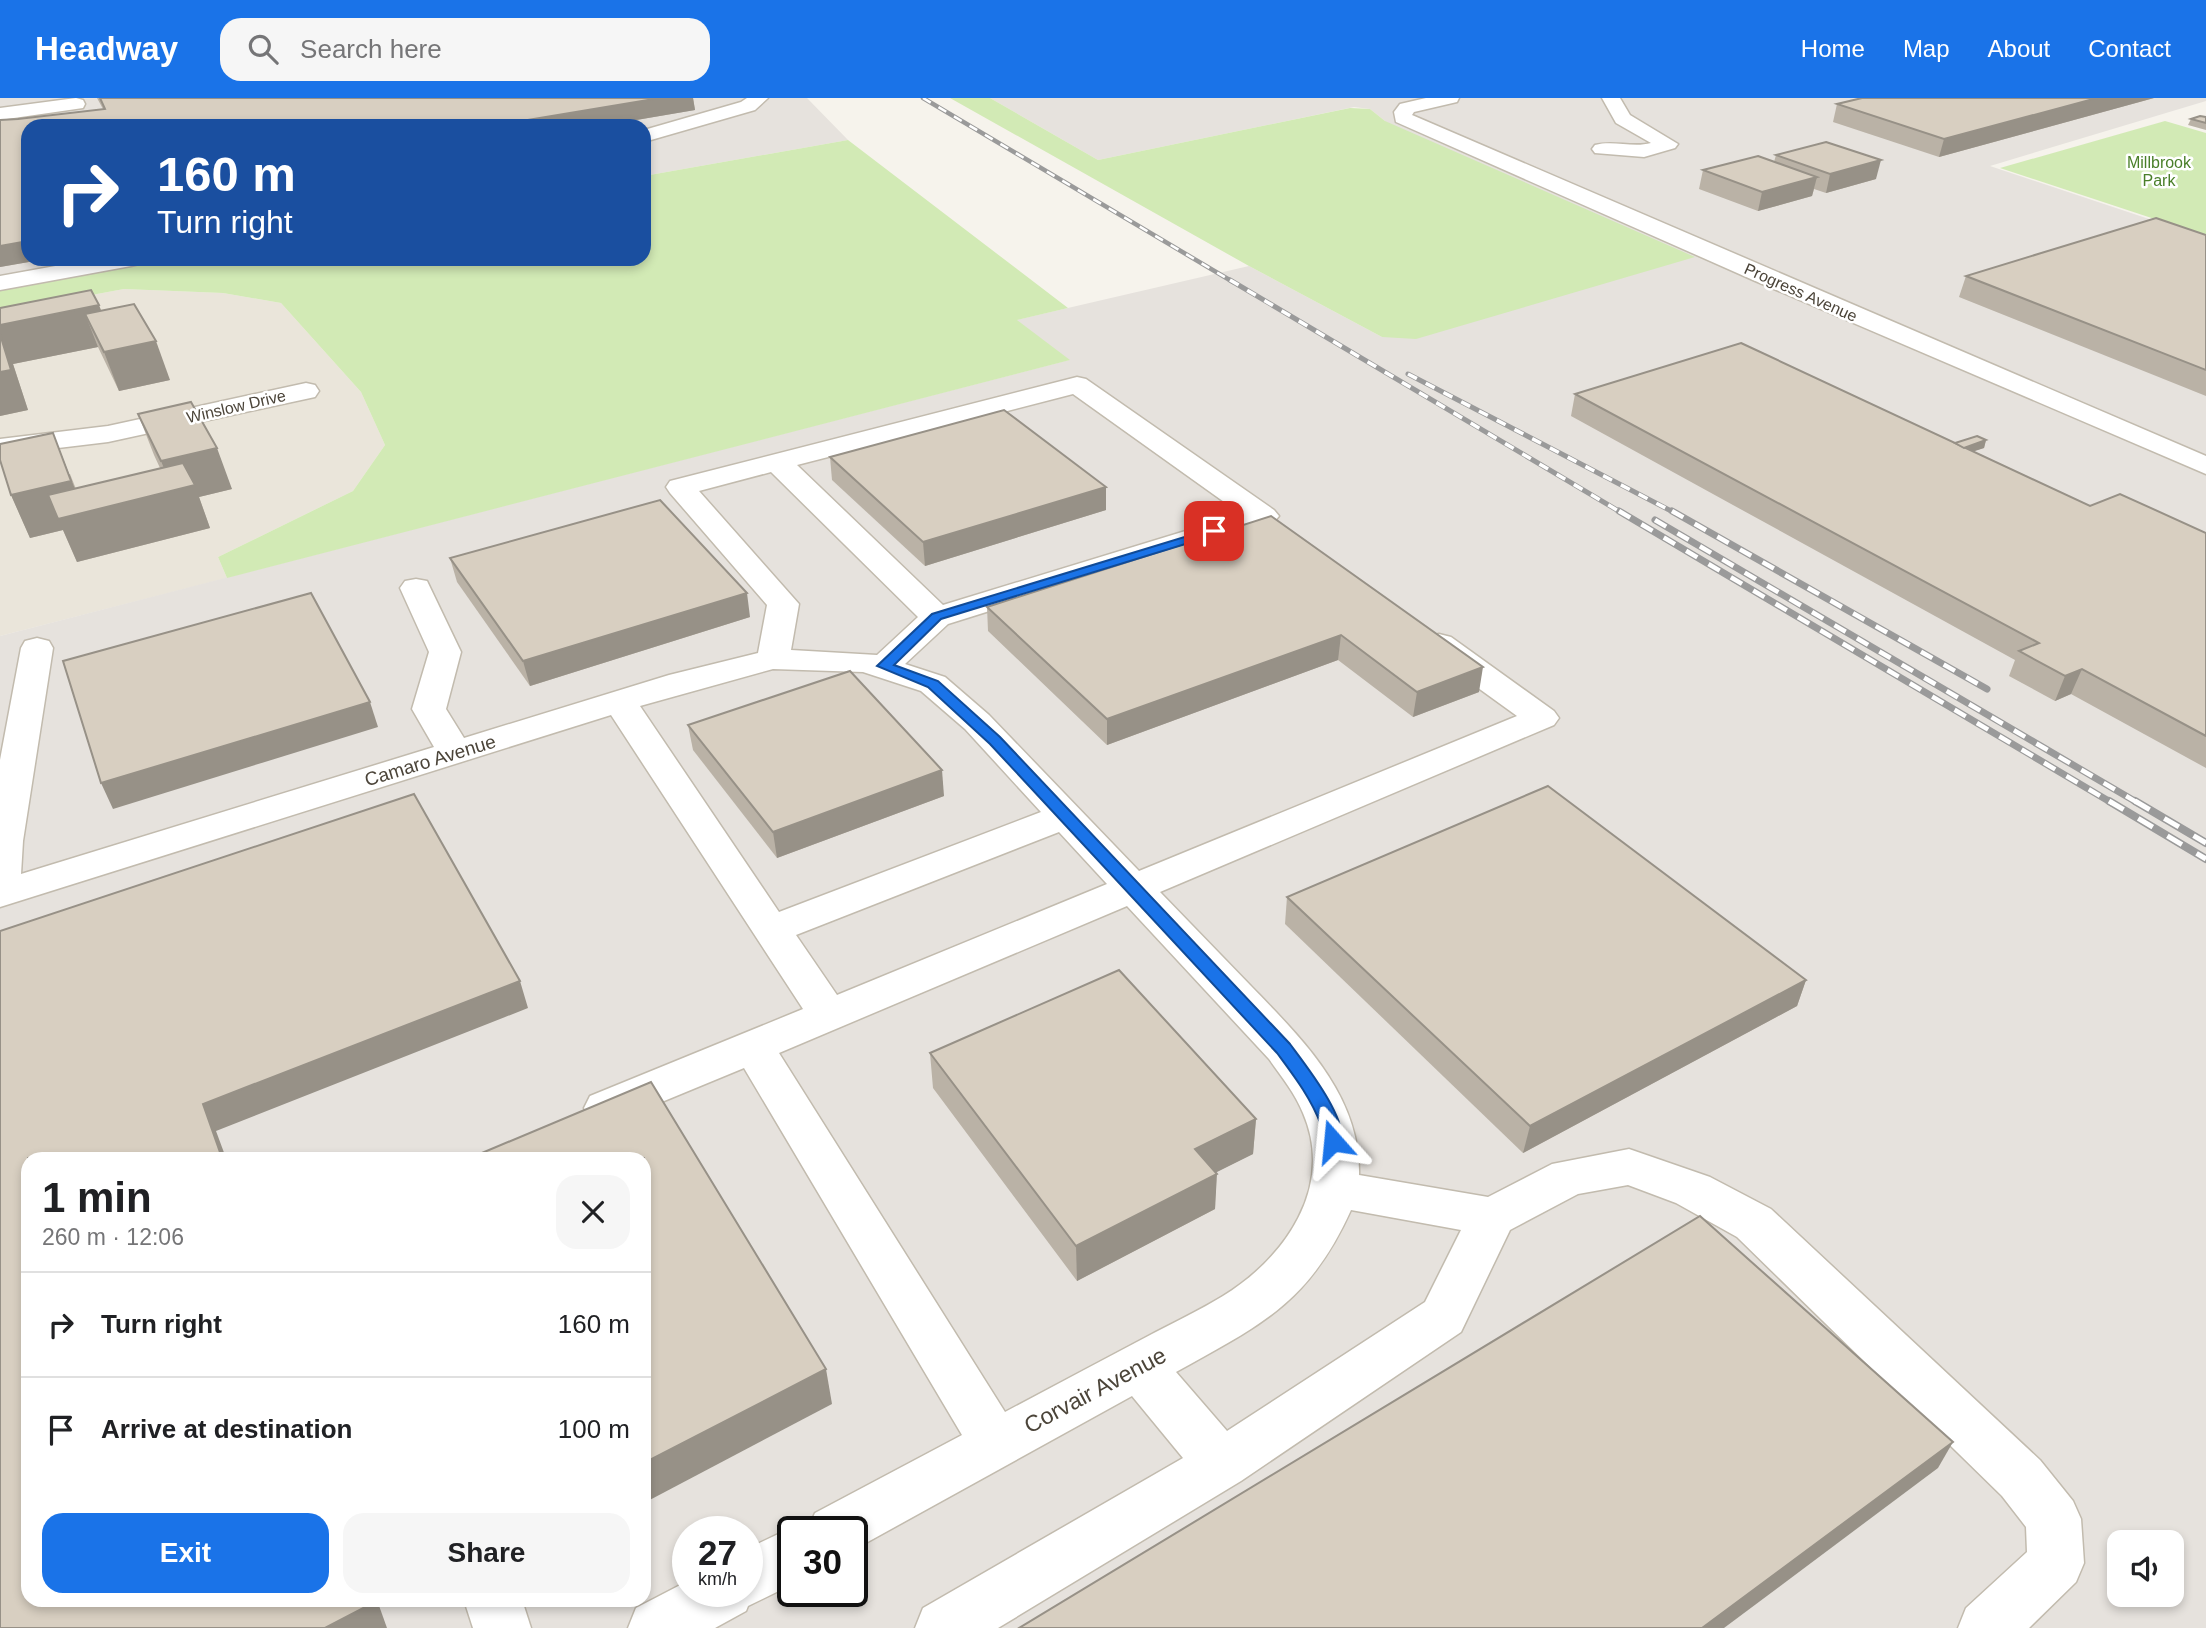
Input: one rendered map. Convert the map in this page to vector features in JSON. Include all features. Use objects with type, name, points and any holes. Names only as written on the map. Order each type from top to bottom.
[{"type":"street","points":[[651,134],[748,106],[759,98]]},
{"type":"street","name":"Progress Avenue","points":[[1450,98],[1416,105],[1403,112],[1403,118],[2206,466]]},
{"type":"street","points":[[1602,149],[1644,151],[1668,144],[1623,119],[1611,98]]},
{"type":"street","points":[[0,114],[76,104]]},
{"type":"street","points":[[0,283],[93,266]]},
{"type":"street","points":[[773,659],[783,604],[680,487],[1076,385],[1275,524],[937,617],[875,664]]},
{"type":"street","name":"Winslow Drive","points":[[0,447],[108,433],[306,391]]},
{"type":"street","points":[[777,462],[937,617]]},
{"type":"street","points":[[416,588],[445,652],[429,709],[455,752]]},
{"type":"street","points":[[574,1121],[1135,890],[1542,718],[1409,621]]},
{"type":"street","points":[[0,894],[4,841],[37,648]]},
{"type":"street","name":"Camaro Avenue","points":[[0,894],[681,682],[773,659],[875,664],[933,684],[977,722],[1284,1048],[1311,1085],[1331,1126],[1335,1157],[1330,1202]]},
{"type":"street","points":[[619,701],[830,1016]]},
{"type":"street","points":[[771,930],[1066,816]]},
{"type":"street","points":[[753,1047],[996,1444]]},
{"type":"street","points":[[1330,1202],[1492,1217],[1569,1177],[1629,1167],[1693,1190],[1754,1223],[2021,1478],[2053,1519],[2056,1563],[1987,1628]]},
{"type":"street","name":"Corvair Avenue","points":[[863,1516],[1241,1311],[1269,1291],[1294,1268],[1330,1202]]},
{"type":"street","points":[[944,1628],[1222,1464],[1443,1317],[1492,1217]]},
{"type":"street","points":[[1139,1366],[1222,1464]]},
{"type":"street","points":[[495,1607],[502,1628]]},
{"type":"street","points":[[657,1628],[696,1607]]},
{"type":"shaded area","points":[[0,98],[807,98],[848,140],[651,175],[651,119],[21,119],[21,266],[132,266],[0,289]]},
{"type":"shaded area","points":[[990,98],[2206,98],[2206,101],[1990,166],[2206,238],[2206,1628],[0,1628],[0,636],[1069,360],[1016,320],[1249,266],[1382,337],[1385,121],[1370,109],[1354,107],[1098,160]]},
{"type":"shaded area","points":[[124,289],[223,293],[281,303],[361,392],[385,445],[353,491],[218,557],[227,578],[0,636],[0,312]]},
{"type":"green space","points":[[950,98],[990,98],[1098,160],[1350,108],[1370,109],[1385,121],[1695,257],[1416,339],[1382,337],[1249,266]]},
{"type":"green space","name":"Millbrook Park","points":[[2165,121],[2206,133],[2206,236],[2000,168]]},
{"type":"green space","points":[[848,140],[1068,308],[1017,320],[1070,360],[227,578],[218,557],[353,491],[385,445],[361,392],[281,303],[223,293],[124,289],[0,312],[0,289],[132,266],[651,266],[651,175]]},
{"type":"building","points":[[100,98],[660,98],[533,119],[21,119],[21,242],[0,246],[0,120],[105,109]]},
{"type":"building","points":[[1862,98],[2097,98],[1944,139],[1837,104]]},
{"type":"building","points":[[2206,117],[2206,123],[2191,119]]},
{"type":"building","points":[[1826,142],[1881,160],[1830,174],[1776,155]]},
{"type":"building","points":[[1758,156],[1817,177],[1762,192],[1703,170]]},
{"type":"building","points":[[2156,218],[2206,235],[2206,370],[1966,276]]},
{"type":"building","points":[[91,290],[99,305],[0,325],[0,308]]},
{"type":"building","points":[[134,304],[156,341],[104,352],[85,314]]},
{"type":"building","points":[[0,334],[11,370],[0,372]]},
{"type":"building","points":[[1741,343],[2090,506],[2120,494],[2206,533],[2206,736],[2082,669],[2065,676],[2019,651],[2039,643],[1575,394]]},
{"type":"building","points":[[191,402],[217,448],[161,461],[138,414]]},
{"type":"building","points":[[1004,410],[1106,487],[923,542],[830,457]]},
{"type":"building","points":[[53,433],[71,481],[11,495],[0,460],[0,444]]},
{"type":"building","points":[[1977,436],[1986,440],[1964,448],[1955,443]]},
{"type":"building","points":[[183,463],[195,485],[58,519],[48,495]]},
{"type":"building","points":[[660,500],[747,593],[523,661],[450,558]]},
{"type":"building","points":[[1271,516],[1483,667],[1417,692],[1341,635],[1107,719],[987,607]]},
{"type":"building","points":[[311,593],[370,702],[101,783],[63,661]]},
{"type":"building","points":[[850,671],[942,770],[773,832],[688,725]]},
{"type":"building","points":[[1548,786],[1806,980],[1530,1126],[1287,897]]},
{"type":"building","points":[[414,794],[520,981],[203,1104],[220,1152],[21,1152],[21,1607],[365,1607],[325,1628],[0,1628],[0,931]]},
{"type":"building","points":[[1119,970],[1256,1119],[1195,1149],[1217,1174],[1076,1246],[930,1053]]},
{"type":"building","points":[[651,1082],[826,1369],[651,1459],[651,1152],[484,1152]]},
{"type":"building","points":[[1700,1216],[1953,1442],[1702,1628],[1019,1628]]},
{"type":"railway","points":[[923,98],[1233,282]]},
{"type":"railway","points":[[1230,280],[1622,513]]},
{"type":"railway","points":[[1408,374],[1675,513]]},
{"type":"railway","points":[[1619,511],[2112,803]]},
{"type":"railway","points":[[1672,511],[1987,689]]},
{"type":"railway","points":[[1655,520],[2138,803]]},
{"type":"railway","points":[[2109,801],[2206,859]]},
{"type":"railway","points":[[2135,801],[2206,843]]},
{"type":"route","points":[[1214,531],[937,617],[884,666],[933,684],[995,740],[1284,1048],[1311,1085],[1331,1126],[1333,1141]]}]
